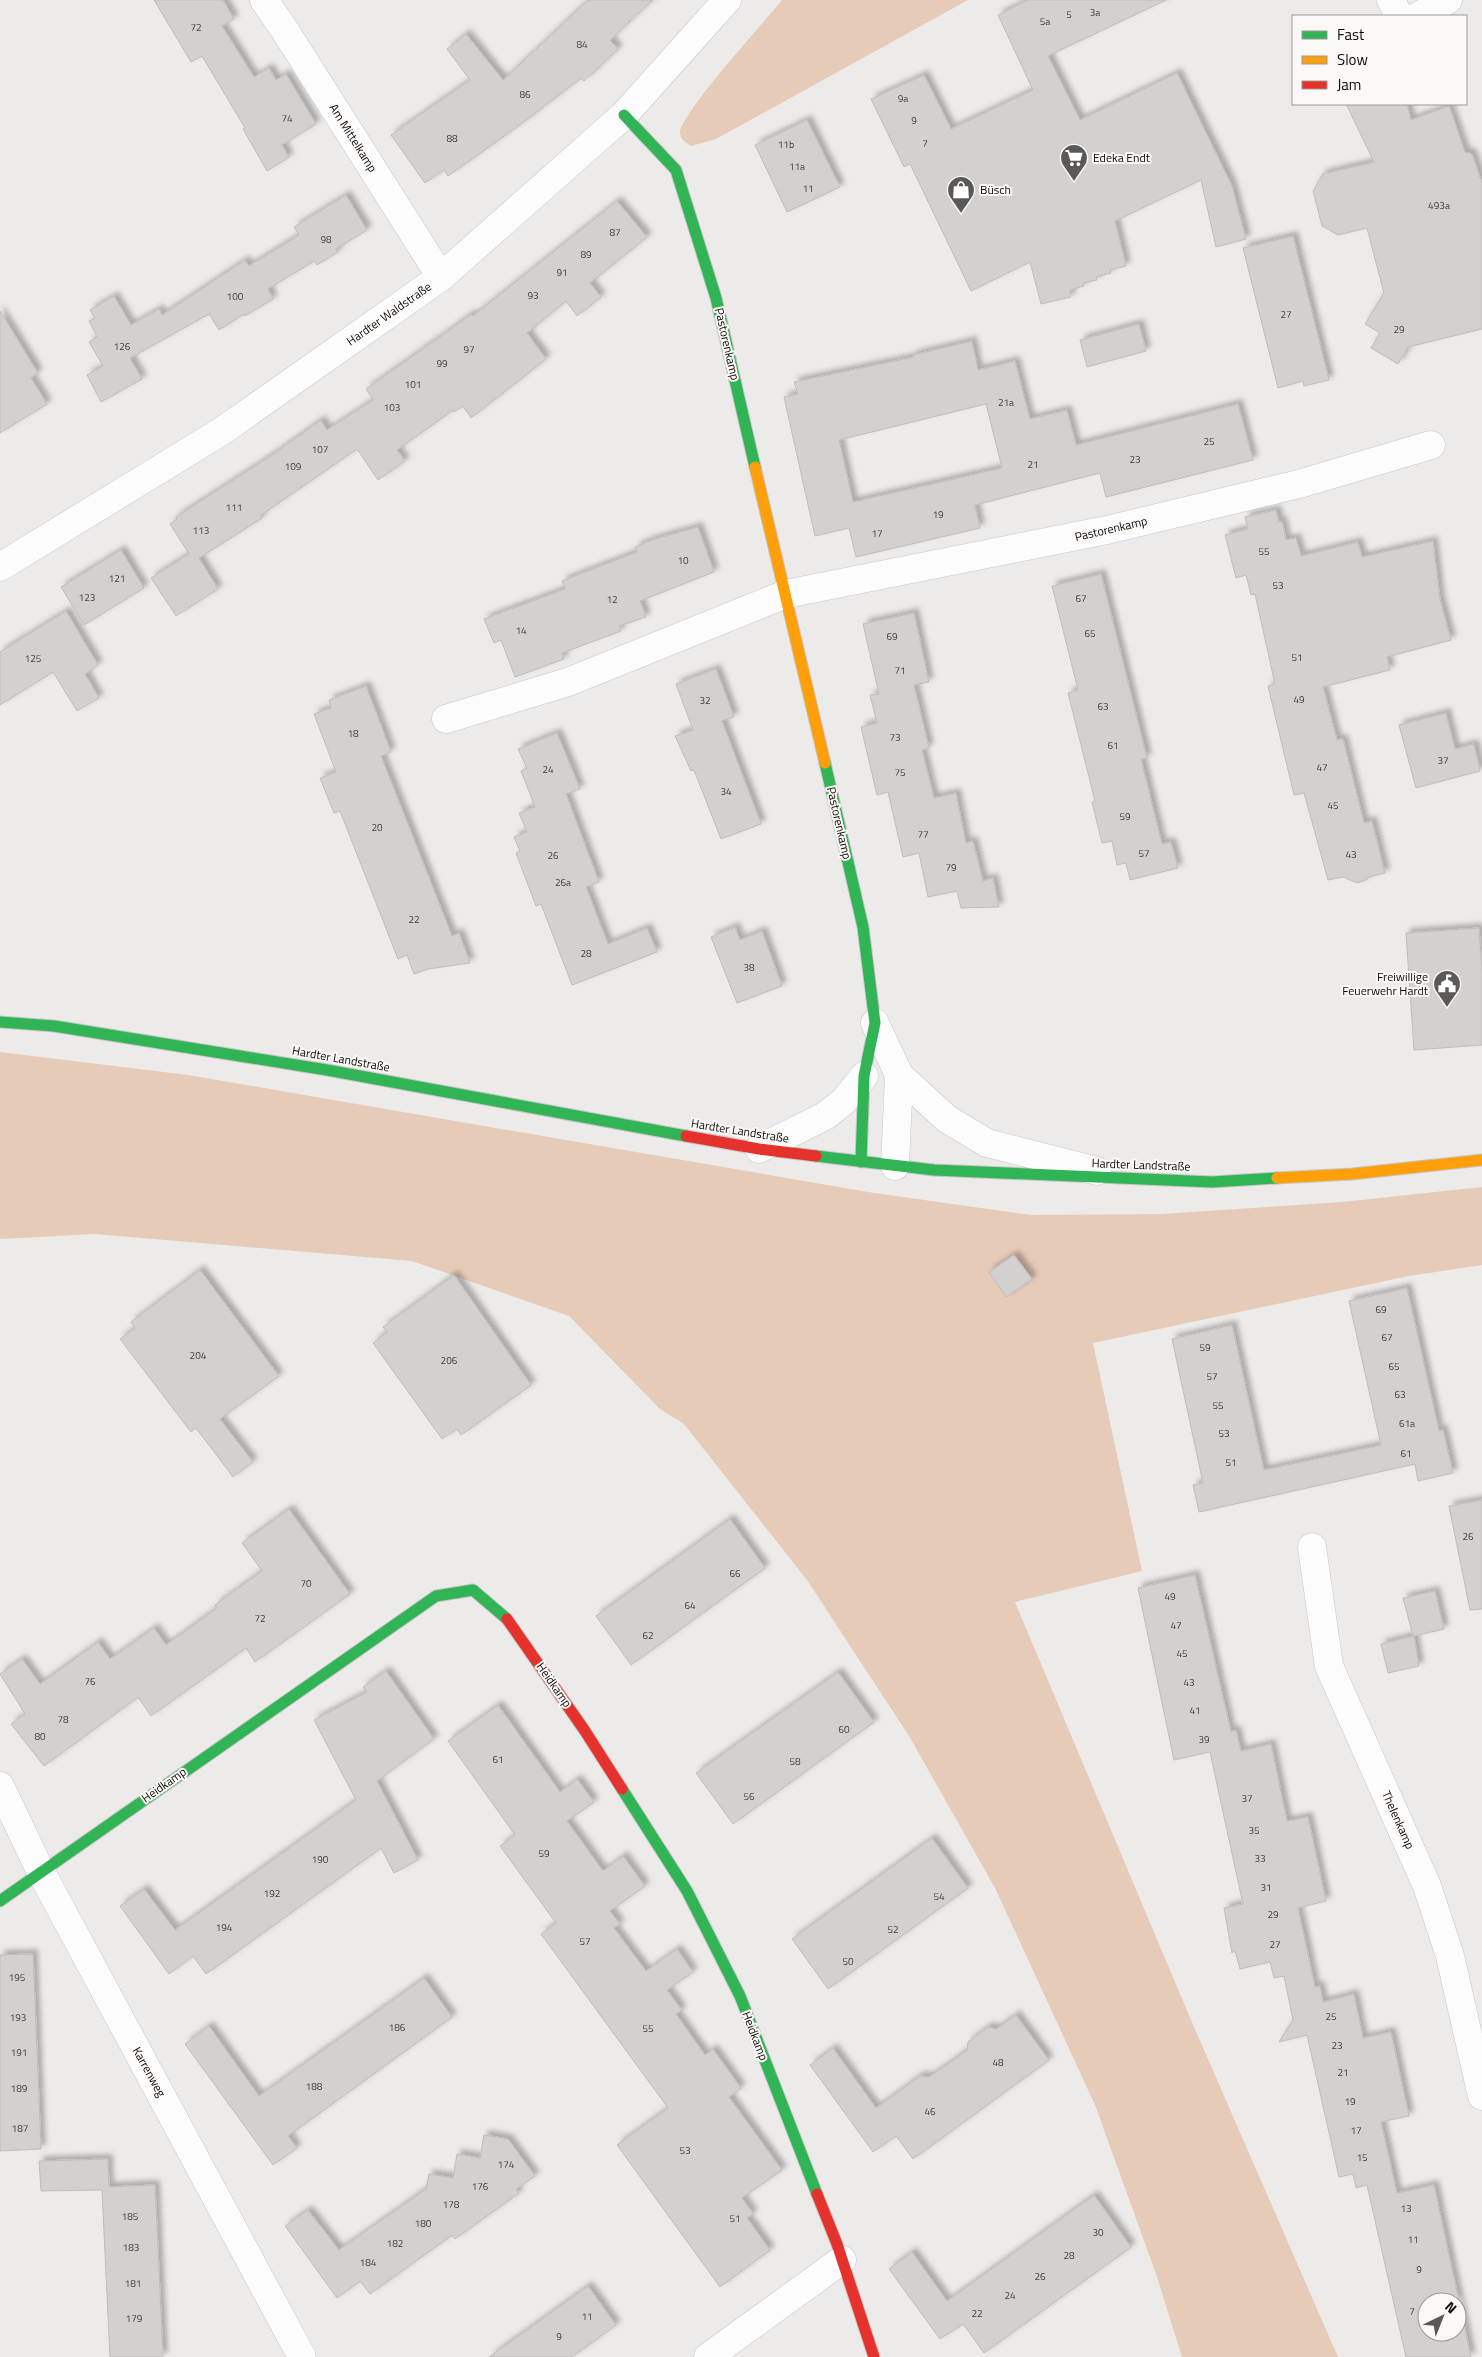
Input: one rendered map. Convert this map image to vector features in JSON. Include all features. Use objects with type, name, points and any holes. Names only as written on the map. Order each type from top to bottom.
[{"type":"street","name":"Am Mittelkamp","points":[[264,0],[441,278]]},
{"type":"street","name":"Hardter Waldstraße","points":[[0,567],[222,430],[441,278],[624,115],[727,0]]},
{"type":"street","points":[[1391,0],[1398,15]]},
{"type":"street","points":[[1420,15],[1448,0]]},
{"type":"street","name":"Pastorenkamp","points":[[624,115],[676,170],[716,298],[863,927],[875,1023],[864,1076],[861,1162]]},
{"type":"street","name":"Pastorenkamp","points":[[446,719],[568,682],[786,594],[1116,528],[1299,484],[1431,445]]},
{"type":"street","name":"Hardter Landstraße","points":[[0,1022],[54,1026],[327,1070],[759,1149],[934,1170],[1221,1182],[1352,1174],[1482,1160]]},
{"type":"street","name":"Pastorenkamp","points":[[875,1023],[898,1075],[947,1119],[987,1143],[1128,1179]]},
{"type":"street","name":"Pastorenkamp","points":[[895,1166],[898,1075]]},
{"type":"street","name":"Pastorenkamp","points":[[759,1149],[825,1116],[844,1101],[864,1076]]},
{"type":"street","name":"Thelenkamp","points":[[1312,1547],[1329,1666],[1427,1886],[1450,1956],[1482,2096]]},
{"type":"street","name":"Heidkamp","points":[[0,1901],[436,1596],[473,1590],[507,1618],[585,1731],[687,1891],[740,1996],[842,2260],[874,2357]]},
{"type":"street","name":"Karrenweg","points":[[0,1786],[41,1872],[302,2357]]},
{"type":"street","points":[[708,2357],[842,2260]]},
{"type":"shaded area","points":[[782,0],[968,0],[716,139],[689,145],[681,137],[680,132],[694,106],[725,66]]},
{"type":"shaded area","points":[[0,1052],[188,1075],[868,1192],[1031,1215],[1161,1214],[1342,1202],[1482,1187],[1482,1265],[1409,1276],[1093,1343],[1142,1571],[1015,1602],[1191,2020],[1338,2357],[1182,2357],[1156,2274],[1095,2105],[995,1888],[909,1736],[807,1580],[684,1424],[660,1409],[569,1316],[412,1261],[95,1234],[0,1239]]},
{"type":"building","points":[[154,0],[223,0],[234,19],[222,26],[254,77],[269,68],[276,80],[286,74],[316,124],[282,145],[289,157],[267,171],[243,129],[245,128],[202,56],[191,62]]},
{"type":"building","points":[[588,0],[652,0],[610,40],[618,49],[584,81],[581,78],[448,176],[444,170],[425,183],[391,135],[470,80],[447,49],[466,34],[503,80]]},
{"type":"building","points":[[1028,0],[1166,0],[1048,56],[1080,120],[1177,73],[1232,186],[1246,239],[1216,247],[1201,180],[1115,221],[1126,266],[1110,270],[1111,273],[1096,277],[1097,280],[1083,283],[1084,286],[1070,290],[1071,297],[1041,304],[1030,262],[971,291],[910,164],[904,167],[871,99],[924,75],[951,129],[1033,90],[998,15]]},
{"type":"building","points":[[1346,105],[1407,105],[1411,120],[1449,106],[1465,152],[1472,154],[1482,183],[1482,329],[1408,347],[1398,364],[1371,348],[1380,333],[1365,324],[1384,293],[1367,228],[1338,235],[1322,226],[1313,191],[1323,174],[1374,162]]},
{"type":"building","points":[[807,120],[840,187],[787,212],[755,145]]},
{"type":"building","points":[[346,195],[367,230],[336,249],[338,252],[317,265],[314,261],[268,289],[273,299],[245,316],[244,314],[219,330],[209,314],[130,358],[142,379],[101,402],[87,375],[103,366],[89,342],[97,337],[89,321],[95,318],[90,310],[114,296],[131,325],[159,309],[162,315],[245,260],[249,266],[299,235],[294,227]]},
{"type":"building","points":[[617,201],[647,237],[590,283],[601,297],[577,316],[566,301],[527,333],[546,359],[471,418],[463,406],[454,412],[453,410],[397,450],[405,461],[378,480],[357,449],[261,515],[262,518],[199,558],[218,589],[176,616],[151,578],[189,554],[170,524],[177,519],[176,517],[269,457],[321,420],[327,430],[373,400],[366,389],[471,314],[473,316]]},
{"type":"building","points":[[1293,236],[1329,380],[1304,386],[1303,381],[1278,388],[1243,248]]},
{"type":"building","points":[[0,311],[38,373],[31,378],[47,404],[0,433]]},
{"type":"building","points":[[1139,324],[1146,351],[1087,367],[1080,340]]},
{"type":"building","points":[[972,341],[978,370],[1015,361],[1030,419],[1067,410],[1076,445],[1238,404],[1253,460],[1106,497],[1100,473],[975,505],[980,528],[856,557],[849,528],[815,536],[784,397],[798,394],[794,382],[914,357],[913,355]],"holes":[[[986,404],[1002,468],[853,502],[839,440]]]},
{"type":"building","points":[[1276,510],[1279,522],[1282,521],[1286,540],[1296,538],[1301,556],[1358,542],[1362,557],[1433,541],[1440,599],[1451,640],[1387,657],[1390,670],[1323,687],[1337,740],[1343,739],[1364,823],[1372,821],[1385,873],[1369,877],[1357,883],[1343,877],[1328,880],[1304,793],[1294,795],[1268,686],[1275,684],[1255,594],[1251,595],[1246,575],[1236,578],[1225,535],[1248,529],[1245,517]]},
{"type":"building","points":[[698,527],[714,572],[640,601],[646,617],[619,626],[621,631],[562,653],[564,659],[515,677],[501,640],[494,643],[484,619],[565,589],[562,581],[637,552],[635,547],[655,539]]},
{"type":"building","points":[[121,550],[144,588],[84,625],[61,587]]},
{"type":"building","points":[[1101,574],[1147,758],[1141,759],[1162,844],[1171,842],[1178,868],[1130,880],[1126,863],[1117,865],[1112,841],[1102,843],[1092,802],[1095,801],[1068,693],[1078,690],[1052,586]]},
{"type":"building","points":[[66,611],[98,665],[85,674],[99,698],[77,711],[53,672],[0,705],[0,652]]},
{"type":"building","points":[[914,613],[929,682],[914,685],[929,748],[922,750],[934,798],[956,793],[966,843],[973,841],[983,881],[993,878],[999,907],[961,908],[957,891],[928,897],[919,853],[903,857],[888,792],[877,795],[861,727],[877,723],[870,695],[879,694],[863,624]]},
{"type":"building","points":[[716,669],[734,717],[722,721],[761,824],[721,839],[694,770],[691,771],[675,736],[693,730],[676,684]]},
{"type":"building","points":[[366,686],[391,752],[381,756],[452,936],[459,933],[470,963],[428,969],[414,974],[407,955],[398,959],[340,811],[334,813],[320,778],[336,772],[314,714],[331,708],[329,700]]},
{"type":"building","points":[[1446,713],[1455,749],[1474,744],[1480,771],[1416,788],[1399,725]]},
{"type":"building","points":[[557,733],[580,789],[566,794],[599,882],[586,887],[608,944],[647,928],[657,952],[572,985],[541,904],[536,906],[516,853],[520,851],[514,837],[527,832],[519,813],[535,807],[521,771],[527,768],[518,749]]},
{"type":"building","points":[[735,927],[740,940],[762,931],[782,986],[737,1003],[711,937]]},
{"type":"building","name":"Freiwillige Feuerwehr Hardt","points":[[1479,928],[1482,970],[1482,1045],[1414,1050],[1406,933]]},
{"type":"building","points":[[1014,1255],[1032,1279],[1006,1297],[989,1272]]},
{"type":"building","points":[[200,1270],[279,1376],[220,1419],[253,1462],[233,1477],[196,1428],[191,1432],[120,1339],[135,1328],[131,1322]]},
{"type":"building","points":[[454,1275],[531,1385],[461,1435],[457,1429],[442,1439],[373,1343],[387,1332],[383,1327]]},
{"type":"building","points":[[1407,1288],[1439,1431],[1443,1430],[1453,1473],[1418,1481],[1415,1464],[1199,1512],[1193,1485],[1203,1483],[1172,1339],[1232,1325],[1264,1470],[1381,1445],[1349,1301]]},
{"type":"building","points":[[1482,1500],[1482,1609],[1470,1610],[1449,1506]]},
{"type":"building","points":[[289,1509],[350,1594],[255,1662],[246,1648],[151,1716],[138,1697],[44,1766],[11,1724],[25,1714],[0,1674],[22,1659],[40,1684],[98,1642],[110,1659],[154,1628],[166,1645],[217,1608],[215,1605],[262,1571],[242,1543]]},
{"type":"building","points":[[730,1519],[765,1568],[631,1665],[596,1616]]},
{"type":"building","points":[[1195,1575],[1231,1732],[1236,1730],[1241,1751],[1271,1744],[1287,1821],[1308,1817],[1326,1901],[1298,1908],[1315,1987],[1320,1986],[1323,2002],[1354,1994],[1363,2038],[1391,2032],[1409,2116],[1381,2122],[1397,2193],[1434,2185],[1457,2292],[1417,2292],[1417,2342],[1467,2342],[1467,2338],[1471,2357],[1406,2357],[1367,2185],[1356,2188],[1353,2174],[1339,2177],[1307,2035],[1279,2042],[1293,2020],[1284,1976],[1274,1978],[1270,1962],[1240,1969],[1235,1951],[1232,1953],[1224,1908],[1243,1904],[1210,1752],[1174,1760],[1138,1588]]},
{"type":"building","points":[[1435,1591],[1444,1629],[1414,1636],[1419,1666],[1388,1673],[1381,1644],[1413,1636],[1403,1598]]},
{"type":"building","points":[[386,1671],[434,1739],[377,1781],[418,1860],[394,1873],[381,1848],[206,1974],[193,1956],[169,1974],[120,1906],[144,1889],[175,1930],[356,1800],[314,1720],[367,1692],[363,1687]]},
{"type":"building","points":[[838,1672],[874,1722],[733,1824],[696,1773]]},
{"type":"building","points":[[498,1705],[560,1792],[577,1779],[594,1802],[567,1821],[603,1871],[623,1856],[645,1886],[610,1911],[620,1924],[614,1928],[646,1971],[677,1949],[693,1972],[667,1990],[682,2010],[676,2014],[705,2055],[713,2049],[741,2088],[729,2097],[782,2170],[742,2198],[753,2214],[747,2218],[770,2250],[720,2287],[617,2145],[668,2108],[541,1934],[556,1923],[500,1846],[515,1835],[448,1741]]},
{"type":"building","points":[[932,1838],[968,1888],[828,1989],[792,1939]]},
{"type":"building","points":[[33,1954],[41,2149],[0,2151],[0,1955]]},
{"type":"building","points":[[424,1978],[452,2017],[288,2136],[297,2148],[273,2165],[185,2044],[209,2026],[259,2096]]},
{"type":"building","points":[[1016,2015],[1049,2060],[913,2159],[896,2136],[873,2152],[810,2065],[833,2048],[876,2108],[920,2076],[929,2077],[948,2064],[967,2050],[968,2042],[988,2027],[996,2029]]},
{"type":"building","points":[[484,2135],[508,2139],[535,2176],[516,2189],[519,2193],[455,2239],[452,2235],[370,2294],[360,2281],[337,2298],[285,2226],[308,2210],[339,2250],[426,2189],[429,2174],[453,2178],[457,2154],[480,2158]]},
{"type":"building","points":[[108,2159],[109,2187],[155,2185],[163,2357],[110,2357],[102,2190],[41,2191],[39,2161]]},
{"type":"building","points":[[1094,2195],[1131,2247],[984,2353],[963,2324],[940,2339],[889,2269],[912,2252],[947,2301]]},
{"type":"building","points":[[588,2286],[616,2325],[572,2357],[489,2357]]},
{"type":"traffic: fast","points":[[624,115],[676,170],[716,298],[755,467]]},
{"type":"traffic: fast","points":[[825,763],[863,927],[875,1023],[864,1076],[861,1162]]},
{"type":"traffic: fast","points":[[0,1022],[54,1026],[327,1070],[686,1136]]},
{"type":"traffic: fast","points":[[816,1156],[934,1170],[1212,1182],[1277,1178]]},
{"type":"traffic: fast","points":[[0,1901],[436,1596],[473,1590],[507,1619]]},
{"type":"traffic: fast","points":[[622,1789],[687,1891],[740,1996],[817,2194]]},
{"type":"traffic: slow","points":[[755,467],[825,763]]},
{"type":"traffic: slow","points":[[1277,1178],[1352,1174],[1482,1160]]},
{"type":"traffic: jam","points":[[686,1136],[759,1149],[816,1156]]},
{"type":"traffic: jam","points":[[507,1619],[585,1731],[622,1789]]},
{"type":"traffic: jam","points":[[817,2194],[837,2244],[874,2357]]},
{"type":"place","name":"Edeka Endt","points":[[1074,182]]},
{"type":"place","name":"Büsch","points":[[961,214]]},
{"type":"place","name":"Freiwillige Feuerwehr Hardt","points":[[1447,1008]]}]
